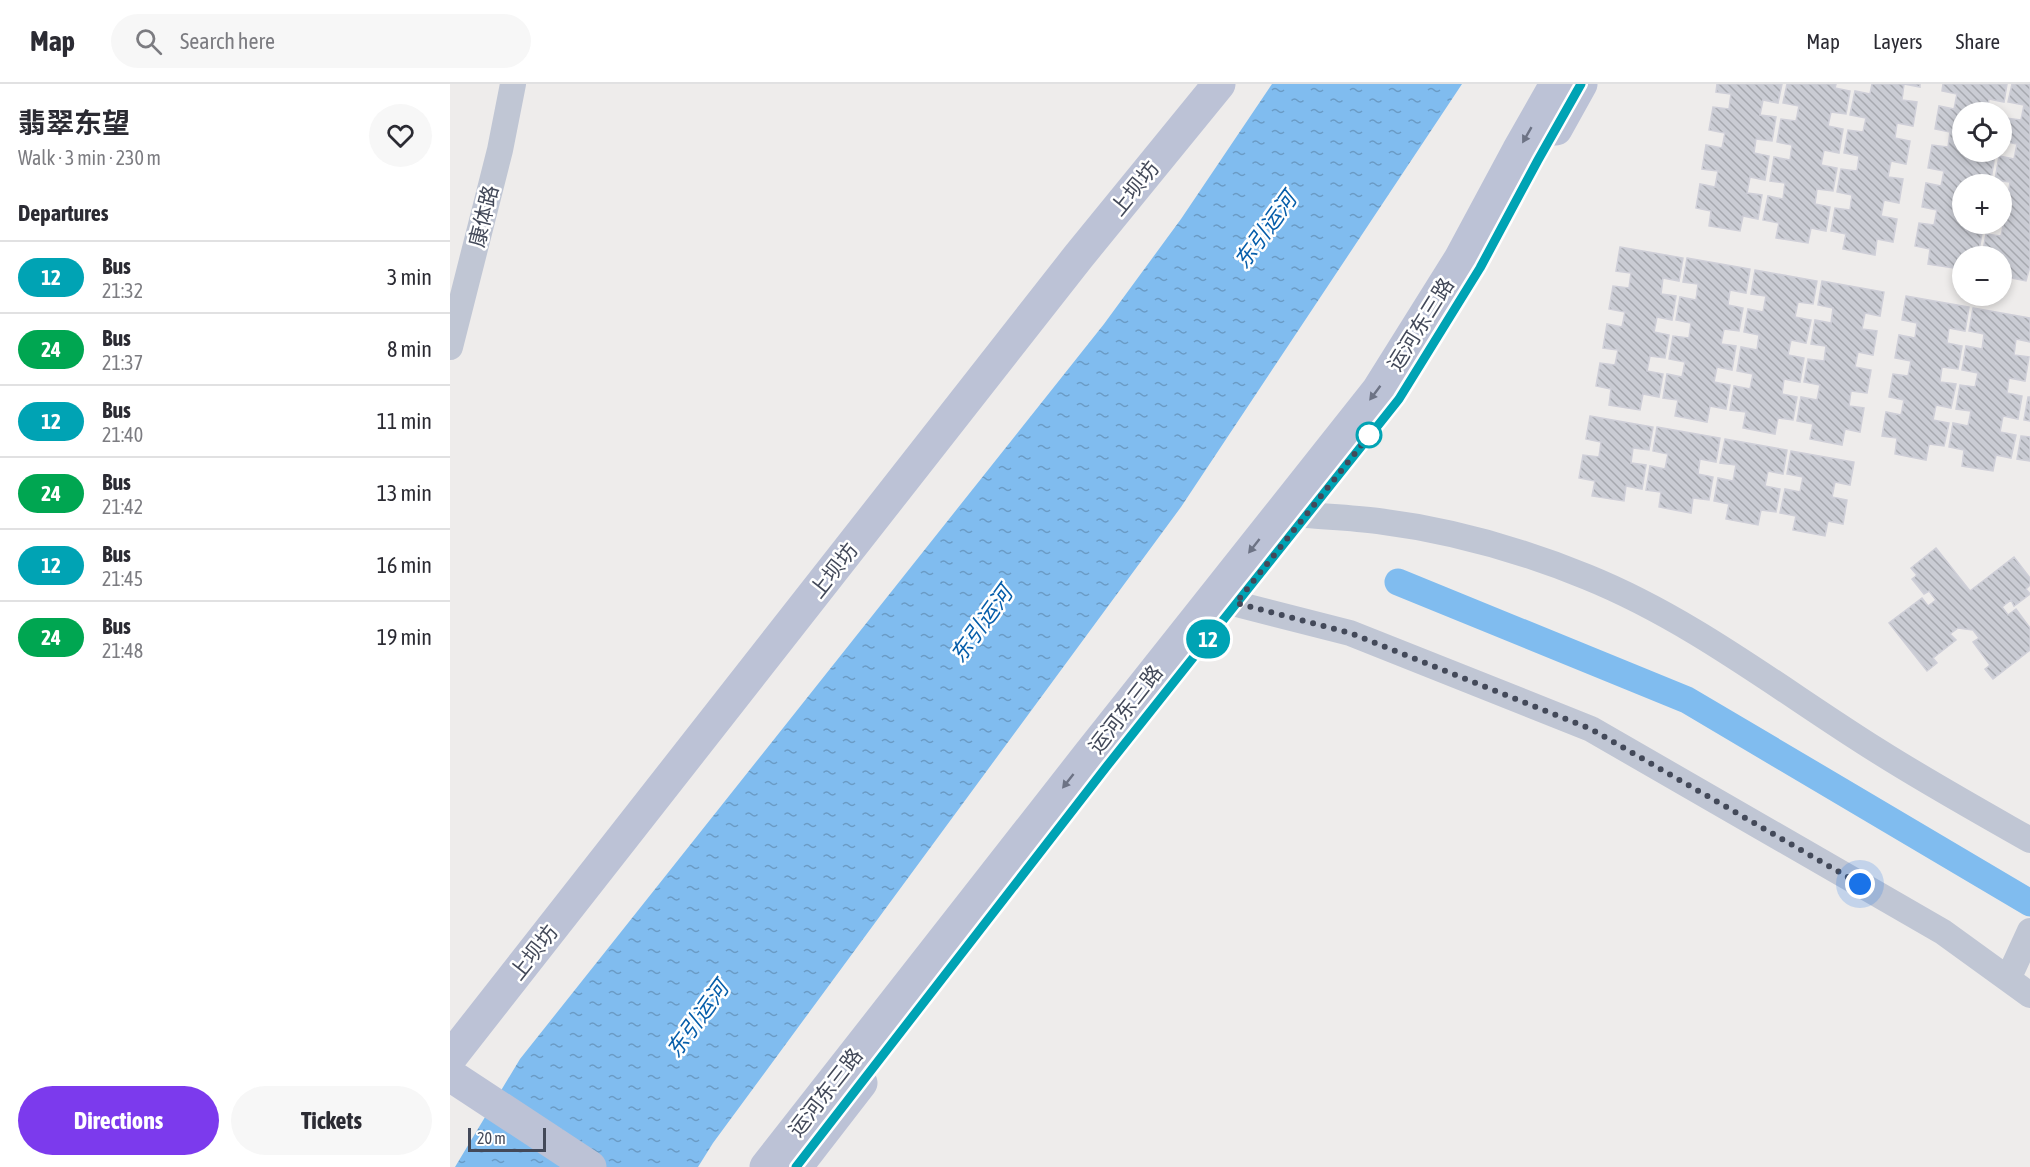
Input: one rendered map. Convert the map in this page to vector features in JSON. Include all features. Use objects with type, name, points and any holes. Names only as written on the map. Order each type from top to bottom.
[{"type":"street","name":"康体路","points":[[450,347],[500,150],[513,84]]},
{"type":"street","name":"上坝坊","points":[[450,1058],[1071,266],[1219,84]]},
{"type":"street","name":"运河东三路","points":[[796,1167],[1107,766],[1378,390],[1460,259],[1556,84]]},
{"type":"street","name":"运河东三路","points":[[766,1167],[1224,601],[1306,515],[1399,399],[1480,268],[1581,84]]},
{"type":"street","points":[[1306,515],[1378,521],[1449,534],[1520,552],[1588,577],[1654,608],[1717,644],[1879,752],[2030,840]]},
{"type":"street","points":[[1224,601],[1350,633],[1591,729],[1943,932],[2030,995]]},
{"type":"street","points":[[2008,979],[2025,941]]},
{"type":"street","points":[[450,1075],[590,1167]]},
{"type":"water","name":"东引运河","points":[[1272,84],[1462,84],[1181,507],[713,1143],[698,1167],[455,1167],[520,1059],[1104,324],[1181,219]]},
{"type":"building","points":[[1717,84],[1782,84],[1778,103],[1763,100],[1760,115],[1776,117],[1772,141],[1756,139],[1754,153],[1769,156],[1765,180],[1750,177],[1747,193],[1762,195],[1758,219],[1743,216],[1740,231],[1709,226],[1711,211],[1696,208],[1700,184],[1715,187],[1718,171],[1702,169],[1706,145],[1722,148],[1725,133],[1709,130],[1713,107],[1729,109],[1731,94],[1716,92]]},
{"type":"building","points":[[1787,84],[1836,84],[1835,88],[1850,91],[1846,114],[1831,112],[1828,126],[1843,129],[1839,153],[1824,150],[1821,165],[1837,168],[1833,191],[1817,189],[1815,204],[1830,207],[1826,231],[1811,228],[1808,243],[1776,238],[1779,223],[1763,220],[1768,196],[1783,199],[1785,183],[1770,181],[1774,157],[1790,160],[1792,145],[1777,142],[1781,119],[1796,121],[1799,106],[1783,103]]},
{"type":"building","points":[[1872,84],[1904,84],[1902,100],[1917,102],[1913,126],[1897,123],[1895,138],[1910,141],[1906,164],[1891,161],[1888,177],[1903,179],[1899,203],[1884,200],[1881,216],[1897,219],[1893,242],[1877,239],[1875,255],[1843,249],[1846,234],[1831,231],[1835,208],[1850,210],[1852,195],[1837,192],[1841,169],[1857,171],[1859,156],[1844,153],[1848,130],[1863,132],[1866,118],[1850,115],[1855,91],[1870,94]]},
{"type":"building","points":[[1904,84],[1920,84],[1920,87]]},
{"type":"building","points":[[1943,84],[2007,84],[2004,102],[1989,99],[1989,102],[1955,102],[1957,94],[1942,91]]},
{"type":"building","points":[[2012,84],[2030,84],[2030,266],[2026,281],[2012,278],[2012,246],[1984,246],[1986,234],[2001,236],[2001,234],[2012,234],[2012,174],[1996,174],[1998,162],[2012,162],[2012,159],[2014,159],[2017,144],[2012,143],[2012,119],[2021,120],[2024,105],[2008,102]]},
{"type":"building","points":[[1939,106],[1952,109],[1952,162],[1994,162],[1992,174],[1952,174],[1952,234],[1982,234],[1980,246],[1952,246],[1952,268],[1928,264],[1930,249],[1915,246],[1919,223],[1934,225],[1937,210],[1922,207],[1926,183],[1941,186],[1944,171],[1928,168],[1932,145],[1948,147],[1950,132],[1935,129]]},
{"type":"building","points":[[1620,247],[1683,258],[1679,281],[1663,278],[1661,294],[1676,296],[1672,320],[1657,317],[1654,332],[1669,335],[1665,358],[1650,356],[1647,371],[1663,374],[1659,397],[1643,394],[1640,410],[1609,405],[1611,389],[1596,386],[1600,363],[1615,365],[1618,350],[1603,348],[1607,324],[1622,327],[1625,312],[1609,309],[1613,286],[1629,288],[1631,273],[1616,271]]},
{"type":"building","points":[[1687,258],[1750,269],[1746,293],[1730,290],[1728,305],[1743,308],[1739,331],[1724,329],[1721,344],[1736,346],[1732,370],[1717,367],[1714,382],[1730,385],[1726,409],[1710,406],[1707,422],[1675,416],[1678,400],[1663,398],[1667,374],[1682,377],[1685,362],[1669,359],[1673,336],[1689,338],[1691,323],[1676,320],[1680,297],[1696,300],[1698,284],[1683,282]]},
{"type":"building","points":[[1755,270],[1817,281],[1813,304],[1798,302],[1795,317],[1811,320],[1806,343],[1791,340],[1788,355],[1804,358],[1800,382],[1784,379],[1782,394],[1797,397],[1793,420],[1778,418],[1775,434],[1743,428],[1746,412],[1730,410],[1734,386],[1750,389],[1753,374],[1737,371],[1741,347],[1757,350],[1759,335],[1744,332],[1748,309],[1763,312],[1766,296],[1751,294]]},
{"type":"building","points":[[1822,281],[1884,292],[1880,316],[1865,313],[1862,329],[1877,331],[1873,355],[1858,352],[1855,367],[1871,370],[1867,393],[1851,391],[1849,406],[1864,408],[1860,432],[1845,429],[1842,445],[1810,439],[1813,424],[1797,421],[1801,397],[1817,400],[1820,385],[1804,382],[1808,359],[1824,361],[1826,346],[1811,344],[1815,320],[1831,323],[1833,308],[1818,305]]},
{"type":"building","points":[[1906,296],[1952,304],[1952,306],[1969,307],[1965,331],[1949,328],[1947,343],[1962,346],[1958,369],[1942,367],[1940,382],[1956,384],[1951,408],[1936,405],[1933,420],[1949,423],[1944,446],[1929,444],[1926,460],[1895,454],[1897,438],[1882,436],[1886,412],[1901,415],[1904,400],[1889,397],[1893,374],[1908,376],[1911,361],[1895,358],[1899,335],[1915,338],[1917,323],[1902,320]]},
{"type":"building","points":[[1973,308],[2030,318],[2030,342],[2016,339],[2014,355],[2029,357],[2025,381],[2009,378],[2007,393],[2022,396],[2018,419],[2003,416],[2000,432],[2016,435],[2011,458],[1996,455],[1993,471],[1962,466],[1964,450],[1949,447],[1953,423],[1968,426],[1971,411],[1956,409],[1960,385],[1975,387],[1978,373],[1962,370],[1966,346],[1982,349],[1984,334],[1969,331]]},
{"type":"building","points":[[2028,397],[2030,397],[2030,421],[2024,420]]},
{"type":"building","points":[[1590,416],[1653,427],[1649,450],[1633,448],[1631,463],[1646,465],[1642,489],[1626,486],[1624,501],[1592,496],[1595,481],[1579,478],[1583,455],[1599,457],[1601,442],[1586,439]]},
{"type":"building","points":[[1657,427],[1720,438],[1716,462],[1700,459],[1698,474],[1713,477],[1709,500],[1693,498],[1691,513],[1659,507],[1661,492],[1646,490],[1650,466],[1665,469],[1668,454],[1653,451]]},
{"type":"building","points":[[2021,436],[2030,437],[2030,461],[2017,459]]},
{"type":"building","points":[[1725,439],[1787,450],[1783,474],[1768,471],[1765,486],[1780,489],[1776,512],[1761,510],[1758,525],[1726,519],[1729,504],[1714,501],[1718,478],[1733,481],[1736,465],[1720,463]]},
{"type":"building","points":[[1791,451],[1854,462],[1850,485],[1835,482],[1832,497],[1847,500],[1843,524],[1828,521],[1825,536],[1793,530],[1796,516],[1780,513],[1785,489],[1800,492],[1803,477],[1787,474]]},
{"type":"building","points":[[1936,548],[1970,591],[2014,557],[2030,578],[2030,585],[2026,589],[2030,594],[2014,606],[2011,600],[2002,607],[2008,615],[2016,609],[2030,628],[2030,650],[1993,679],[1985,669],[1990,665],[1973,642],[1979,638],[1973,630],[1958,628],[1950,634],[1956,640],[1933,658],[1937,663],[1927,671],[1889,623],[1922,598],[1928,606],[1936,600],[1929,591],[1924,594],[1912,579],[1917,575],[1911,568]]},
{"type":"waterway","points":[[1398,582],[1687,700],[2030,903]]},
{"type":"bus line","name":"12","points":[[796,1167],[1107,766],[1399,399],[1480,268],[1581,84]]},
{"type":"route","points":[[1369,435],[1372,432],[1236,603],[1350,633],[1591,729],[1860,884]]}]
